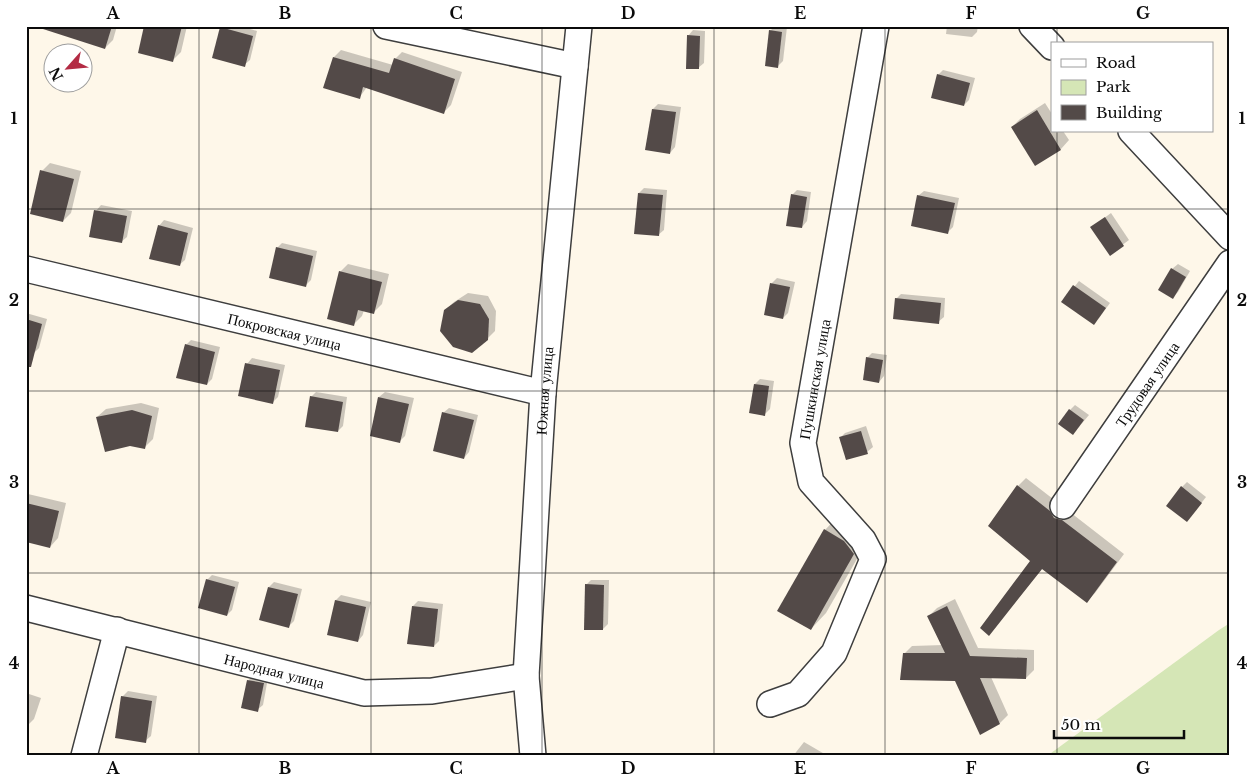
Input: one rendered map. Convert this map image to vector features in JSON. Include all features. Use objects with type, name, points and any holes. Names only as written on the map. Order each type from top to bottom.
[{"type":"street","points":[[386,26],[575,66]]},
{"type":"street","name":"Южная улица","points":[[533,756],[526,676],[543,393],[579,26]]},
{"type":"street","name":"Пушкинская улица","points":[[770,704],[798,694],[834,653],[873,559],[863,540],[811,482],[803,443],[876,26]]},
{"type":"street","points":[[1032,26],[1051,46]]},
{"type":"street","points":[[1132,132],[1230,236]]},
{"type":"street","name":"Покровская улица","points":[[26,269],[543,393]]},
{"type":"street","name":"Трудовая улица","points":[[1063,506],[1228,270]]},
{"type":"street","name":"Народная улица","points":[[26,608],[364,693],[432,691],[526,676]]},
{"type":"street","points":[[84,756],[117,630]]},
{"type":"green space","points":[[1230,623],[1230,756],[1047,756],[1219,630]]},
{"type":"building","points":[[43,26],[112,26],[105,49],[92,45],[92,42],[83,42],[43,29]]},
{"type":"building","points":[[144,26],[182,26],[173,62],[138,53]]},
{"type":"building","points":[[220,27],[253,36],[245,67],[212,58]]},
{"type":"building","points":[[769,30],[782,32],[778,68],[765,66]]},
{"type":"building","points":[[687,35],[700,36],[699,69],[686,69]]},
{"type":"building","points":[[333,57],[389,73],[394,58],[455,79],[444,114],[363,87],[360,99],[323,88]]},
{"type":"building","points":[[937,74],[970,83],[964,106],[931,98]]},
{"type":"building","points":[[652,109],[676,112],[670,154],[645,150]]},
{"type":"building","points":[[1037,110],[1061,150],[1035,166],[1011,127]]},
{"type":"building","points":[[40,170],[74,179],[63,222],[30,214]]},
{"type":"building","points":[[638,193],[663,195],[659,236],[634,234]]},
{"type":"building","points":[[791,194],[807,197],[802,228],[786,226]]},
{"type":"building","points":[[917,195],[955,203],[948,234],[911,226]]},
{"type":"building","points":[[94,210],[127,216],[122,243],[89,237]]},
{"type":"building","points":[[1105,217],[1124,246],[1110,256],[1090,227]]},
{"type":"building","points":[[158,225],[188,233],[180,266],[149,259]]},
{"type":"building","points":[[276,247],[313,256],[306,287],[269,278]]},
{"type":"building","points":[[1171,268],[1186,277],[1173,299],[1158,290]]},
{"type":"building","points":[[339,271],[382,282],[374,314],[358,310],[354,326],[327,319]]},
{"type":"building","points":[[770,283],[790,287],[783,319],[764,315]]},
{"type":"building","points":[[1073,285],[1106,308],[1094,325],[1061,302]]},
{"type":"building","points":[[895,298],[941,303],[939,324],[893,319]]},
{"type":"building","points":[[458,300],[480,304],[489,319],[488,340],[472,353],[453,347],[440,331],[444,310]]},
{"type":"building","points":[[26,319],[42,324],[31,367],[26,367]]},
{"type":"building","points":[[185,344],[215,352],[207,385],[176,378]]},
{"type":"building","points":[[866,357],[883,360],[879,383],[863,380]]},
{"type":"building","points":[[245,363],[280,370],[273,404],[238,396]]},
{"type":"building","points":[[754,384],[769,386],[765,416],[749,413]]},
{"type":"building","points":[[310,396],[343,402],[338,432],[305,427]]},
{"type":"building","points":[[378,397],[409,404],[400,443],[370,436]]},
{"type":"building","points":[[1069,409],[1084,420],[1073,435],[1058,424]]},
{"type":"building","points":[[132,410],[152,416],[145,449],[130,446],[105,452],[96,417]]},
{"type":"building","points":[[442,412],[474,420],[464,459],[433,451]]},
{"type":"building","points":[[861,431],[868,454],[846,460],[839,437]]},
{"type":"building","points":[[1017,485],[1050,511],[1054,518],[1062,520],[1117,562],[1087,603],[1042,569],[989,636],[980,628],[1030,561],[988,526]]},
{"type":"building","points":[[1181,486],[1202,503],[1187,522],[1166,506]]},
{"type":"building","points":[[26,503],[59,511],[50,548],[26,542]]},
{"type":"building","points":[[824,529],[844,541],[854,554],[811,630],[777,611]]},
{"type":"building","points":[[206,579],[235,587],[227,616],[198,608]]},
{"type":"building","points":[[585,584],[604,585],[603,630],[584,630]]},
{"type":"building","points":[[268,587],[298,594],[289,628],[259,620]]},
{"type":"building","points":[[335,600],[366,607],[358,642],[327,635]]},
{"type":"building","points":[[412,606],[438,609],[434,647],[407,644]]},
{"type":"building","points":[[947,606],[970,656],[1027,658],[1026,679],[980,678],[1000,724],[980,735],[955,681],[900,680],[903,653],[945,653],[927,616]]},
{"type":"building","points":[[247,680],[264,683],[258,712],[241,708]]},
{"type":"building","points":[[121,696],[152,701],[146,743],[115,738]]}]
